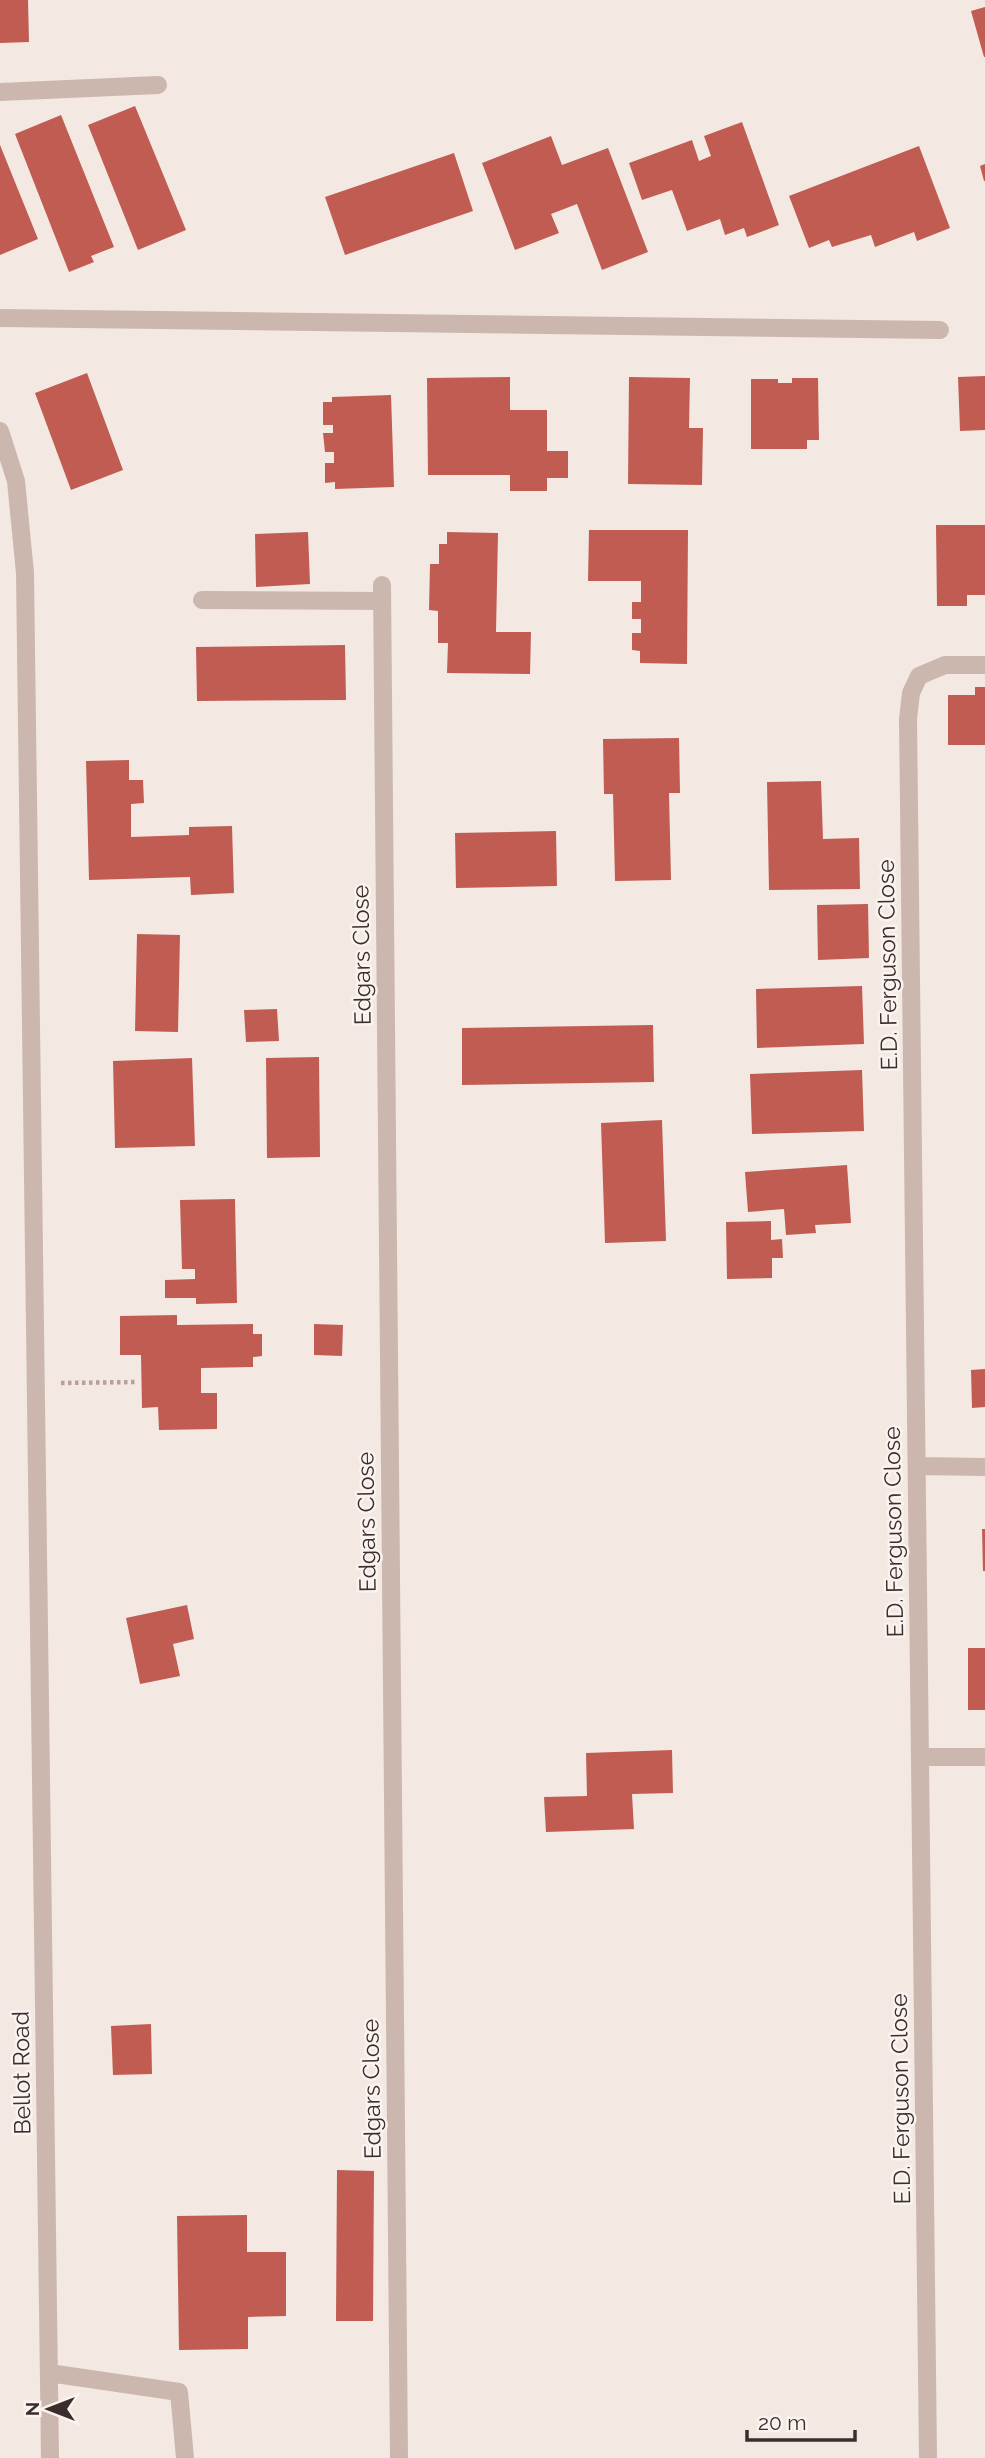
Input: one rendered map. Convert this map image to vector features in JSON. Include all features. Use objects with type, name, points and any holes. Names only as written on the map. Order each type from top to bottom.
[{"type":"street","points":[[0,92],[158,85]]},
{"type":"street","points":[[0,318],[940,330]]},
{"type":"street","name":"Bellot Road","points":[[0,432],[16,481],[25,573],[50,2458]]},
{"type":"street","name":"Edgars Close","points":[[202,600],[382,593],[399,2458]]},
{"type":"street","name":"E.D. Ferguson Close","points":[[928,2458],[909,707],[913,686],[919,676],[928,670],[945,665],[985,665]]},
{"type":"street","points":[[917,1466],[985,1467]]},
{"type":"street","points":[[920,1757],[985,1757]]},
{"type":"street","points":[[49,2373],[178,2392],[185,2458]]},
{"type":"path","points":[[36,1383],[137,1382]]},
{"type":"building","points":[[0,0],[28,0],[29,42],[0,43]]},
{"type":"building","points":[[985,7],[985,57],[984,57],[971,11]]},
{"type":"building","points":[[135,106],[186,230],[138,250],[88,125]]},
{"type":"building","points":[[61,115],[114,247],[91,256],[94,262],[69,272],[15,134]]},
{"type":"building","points":[[742,122],[779,225],[747,237],[744,228],[725,235],[720,219],[687,231],[672,190],[642,200],[629,163],[692,140],[699,161],[711,156],[704,136]]},
{"type":"building","points":[[551,136],[562,165],[608,148],[648,252],[602,270],[577,204],[551,214],[559,233],[515,250],[482,163]]},
{"type":"building","points":[[0,145],[38,239],[0,255]]},
{"type":"building","points":[[919,146],[950,228],[917,241],[914,232],[875,247],[871,235],[832,247],[829,240],[809,248],[789,196]]},
{"type":"building","points":[[454,153],[473,211],[345,255],[325,197]]},
{"type":"building","points":[[985,164],[985,181],[984,181],[980,166]]},
{"type":"building","points":[[87,373],[123,470],[71,490],[35,393]]},
{"type":"building","points":[[985,376],[985,430],[960,431],[958,377]]},
{"type":"building","points":[[510,377],[510,410],[547,410],[547,451],[568,451],[568,478],[547,478],[547,491],[510,491],[510,475],[428,475],[427,378]]},
{"type":"building","points":[[629,377],[690,378],[689,428],[703,428],[702,485],[628,484]]},
{"type":"building","points":[[792,378],[818,378],[819,440],[807,440],[807,449],[751,449],[751,379],[778,379],[778,383],[792,383]]},
{"type":"building","points":[[391,395],[394,487],[335,489],[335,482],[325,483],[325,463],[334,463],[334,452],[325,452],[323,433],[333,433],[333,425],[323,425],[323,402],[332,402],[332,397]]},
{"type":"building","points":[[936,525],[985,525],[985,595],[967,595],[967,606],[937,606]]},
{"type":"building","points":[[589,530],[688,530],[687,664],[640,663],[640,651],[632,650],[632,633],[641,633],[641,619],[632,619],[632,602],[641,602],[641,581],[588,581]]},
{"type":"building","points":[[308,532],[310,584],[256,587],[255,534]]},
{"type":"building","points":[[447,532],[498,533],[496,632],[531,632],[530,674],[447,673],[448,643],[438,643],[438,611],[429,610],[430,564],[439,564],[439,544],[447,544]]},
{"type":"building","points":[[345,645],[346,700],[197,701],[196,647]]},
{"type":"building","points":[[975,687],[985,687],[985,745],[948,745],[948,695],[975,695]]},
{"type":"building","points":[[679,738],[680,793],[669,793],[671,880],[615,881],[613,794],[604,794],[603,739]]},
{"type":"building","points":[[129,760],[129,780],[143,780],[144,803],[131,804],[131,837],[189,835],[189,827],[232,826],[234,893],[191,895],[190,877],[89,880],[86,761]]},
{"type":"building","points":[[821,781],[823,839],[859,838],[860,889],[769,890],[767,782]]},
{"type":"building","points":[[556,831],[557,886],[456,888],[455,833]]},
{"type":"building","points":[[868,904],[869,958],[818,960],[817,905]]},
{"type":"building","points":[[137,934],[180,935],[178,1032],[135,1031]]},
{"type":"building","points":[[862,986],[864,1044],[757,1048],[756,989]]},
{"type":"building","points":[[277,1009],[279,1041],[246,1042],[244,1010]]},
{"type":"building","points":[[653,1025],[654,1082],[462,1085],[462,1028]]},
{"type":"building","points":[[319,1057],[320,1157],[267,1158],[266,1058]]},
{"type":"building","points":[[192,1058],[195,1146],[115,1148],[113,1061]]},
{"type":"building","points":[[862,1070],[864,1131],[752,1134],[750,1074]]},
{"type":"building","points":[[662,1120],[666,1241],[605,1243],[601,1123]]},
{"type":"building","points":[[847,1165],[851,1223],[815,1225],[816,1233],[786,1235],[784,1209],[748,1212],[745,1172]]},
{"type":"building","points":[[235,1199],[237,1303],[196,1304],[196,1298],[165,1298],[165,1280],[195,1279],[195,1269],[182,1269],[180,1200]]},
{"type":"building","points":[[771,1221],[771,1240],[782,1239],[783,1258],[772,1258],[772,1278],[727,1279],[726,1222]]},
{"type":"building","points":[[177,1315],[177,1325],[253,1324],[253,1334],[262,1334],[262,1356],[253,1357],[253,1367],[201,1368],[201,1393],[217,1393],[217,1429],[159,1430],[158,1407],[142,1408],[141,1355],[120,1355],[120,1316]]},
{"type":"building","points":[[314,1324],[343,1325],[342,1356],[314,1355]]},
{"type":"building","points":[[985,1369],[985,1407],[972,1408],[971,1370]]},
{"type":"building","points":[[982,1529],[985,1529],[985,1571],[983,1571]]},
{"type":"building","points":[[187,1605],[194,1639],[173,1644],[180,1676],[140,1684],[126,1618]]},
{"type":"building","points":[[968,1648],[985,1648],[985,1710],[968,1710]]},
{"type":"building","points":[[672,1750],[673,1793],[632,1794],[634,1829],[546,1832],[544,1797],[587,1796],[586,1753]]},
{"type":"building","points":[[151,2024],[152,2074],[113,2075],[111,2026]]},
{"type":"building","points":[[337,2170],[374,2171],[373,2321],[336,2321]]},
{"type":"building","points":[[247,2215],[247,2252],[286,2252],[286,2316],[248,2317],[248,2349],[179,2350],[177,2216]]}]
